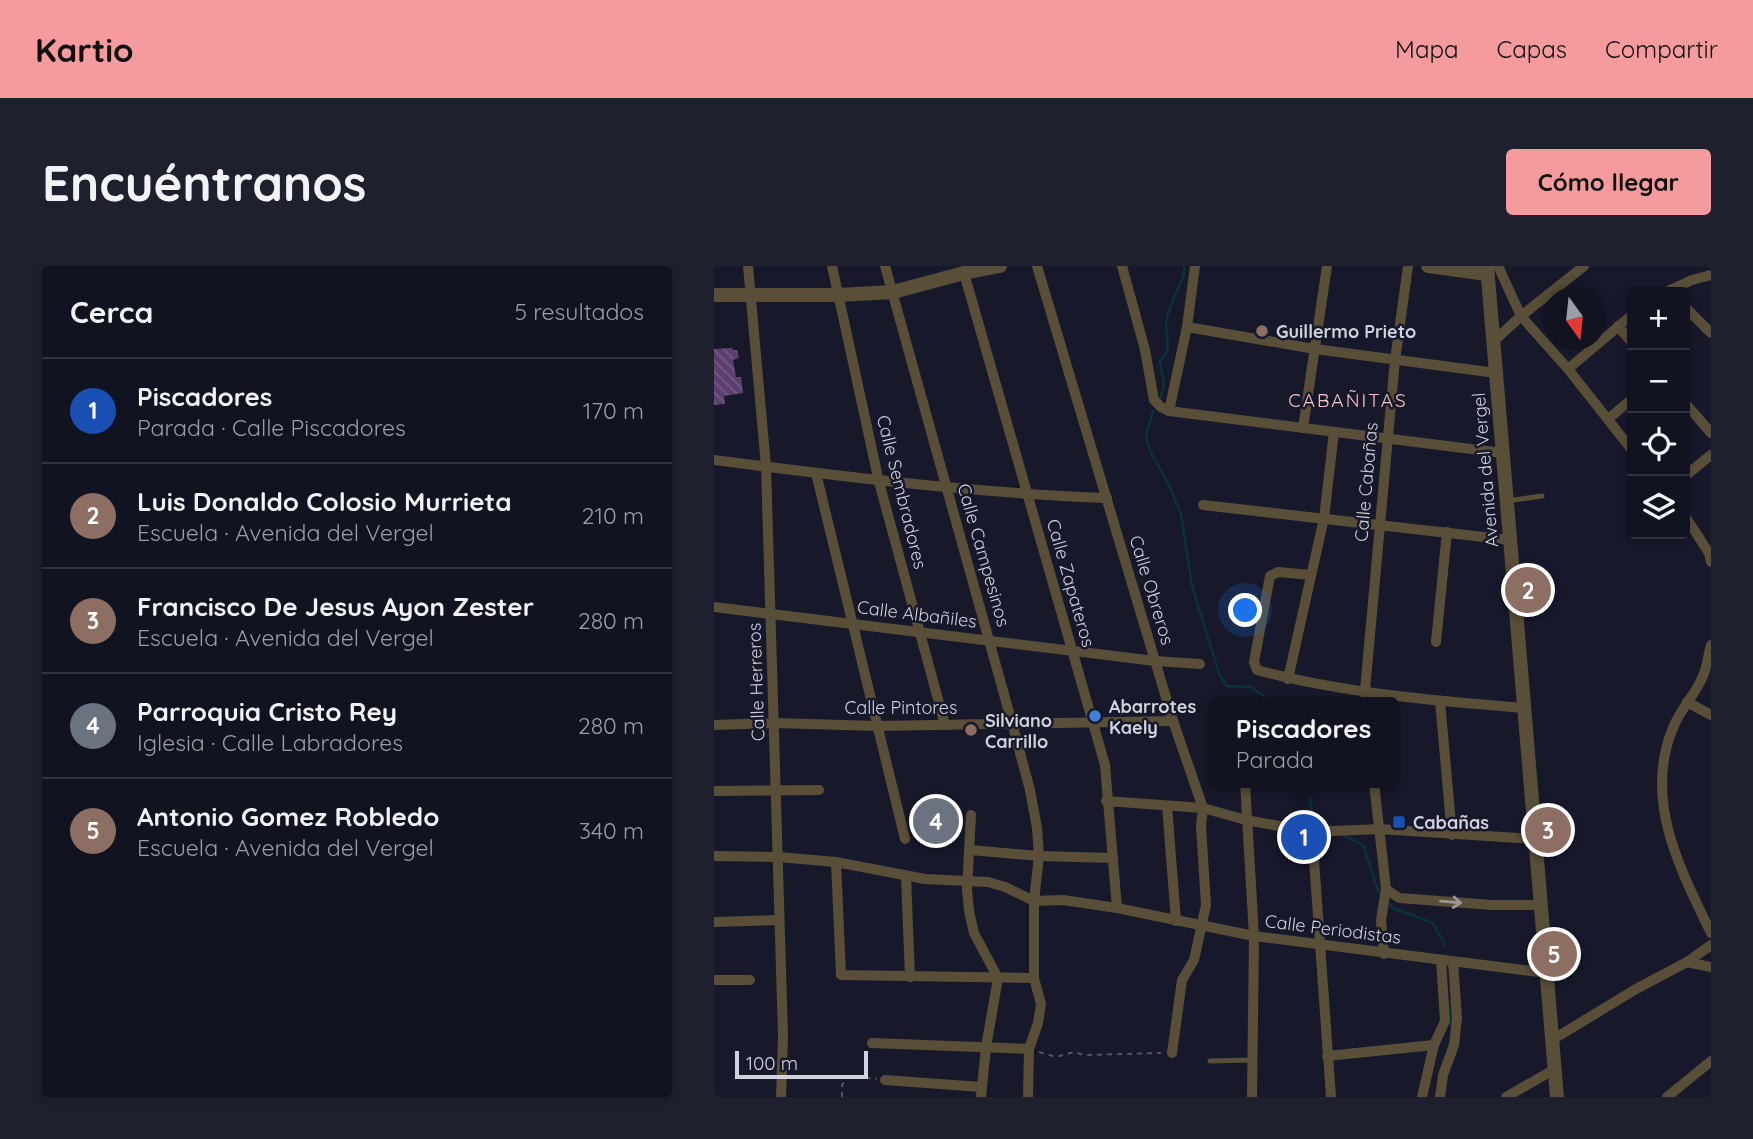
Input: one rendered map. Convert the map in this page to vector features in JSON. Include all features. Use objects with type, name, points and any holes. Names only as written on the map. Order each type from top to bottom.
[{"type":"street","name":"Calle Herreros","points":[[748,266],[766,466],[783,1036],[781,1097]]},
{"type":"street","name":"Calle Sembradores","points":[[832,266],[879,482],[945,724]]},
{"type":"street","name":"Calle Campesinos","points":[[885,266],[1013,723],[1037,828],[1039,856],[1034,901],[1034,978],[1041,1004],[1029,1049],[1028,1097]]},
{"type":"street","points":[[714,295],[892,292],[1000,266]]},
{"type":"street","name":"Calle Obreros","points":[[1037,266],[1173,721],[1203,808],[1201,827],[1206,905],[1194,960],[1182,980],[1172,1054]]},
{"type":"street","points":[[1122,266],[1145,350],[1154,400],[1169,411],[1503,453]]},
{"type":"street","points":[[1169,411],[1187,327],[1195,266]]},
{"type":"street","points":[[1303,428],[1326,266]]},
{"type":"street","name":"Calle Cabañas","points":[[1365,697],[1395,360],[1408,266]]},
{"type":"street","points":[[1428,266],[1491,269],[1521,316],[1568,369],[1627,444]]},
{"type":"street","points":[[1564,266],[1572,275]]},
{"type":"street","points":[[1493,342],[1584,266]]},
{"type":"street","name":"Avenida del Vergel","points":[[1491,269],[1493,342],[1557,1097]]},
{"type":"street","name":"Calle Zapateros","points":[[964,273],[1105,765],[1117,908]]},
{"type":"street","points":[[1684,287],[1710,278]]},
{"type":"street","points":[[1690,312],[1711,333]]},
{"type":"street","points":[[1568,369],[1627,319]]},
{"type":"street","points":[[1618,326],[1627,337]]},
{"type":"street","points":[[1187,327],[1315,349],[1496,373]]},
{"type":"street","points":[[1608,419],[1627,403]]},
{"type":"street","points":[[1690,409],[1711,433]]},
{"type":"street","points":[[1288,679],[1324,518],[1334,432]]},
{"type":"street","points":[[1690,472],[1711,455]]},
{"type":"street","points":[[714,460],[879,482],[1027,495],[1107,498]]},
{"type":"street","points":[[816,473],[905,839]]},
{"type":"street","points":[[1203,505],[1510,540]]},
{"type":"street","points":[[1690,524],[1709,553],[1711,562]]},
{"type":"street","points":[[1436,642],[1447,532]]},
{"type":"street","points":[[1311,575],[1278,572],[1270,576],[1254,667],[1257,670],[1288,679],[1440,702],[1524,708]]},
{"type":"street","name":"Calle Albañiles","points":[[714,607],[1155,662],[1200,664]]},
{"type":"street","points":[[1711,645],[1702,678],[1672,728],[1662,778],[1663,810],[1671,842],[1683,875],[1711,933]]},
{"type":"street","points":[[1440,702],[1452,835]]},
{"type":"street","points":[[1687,702],[1711,715]]},
{"type":"street","name":"Calle Pintores","points":[[714,725],[775,723],[877,726],[1173,721]]},
{"type":"street","points":[[1245,788],[1254,936],[1252,1097]]},
{"type":"street","points":[[1374,788],[1386,889],[1381,920],[1384,954]]},
{"type":"street","points":[[714,791],[819,790]]},
{"type":"street","points":[[1106,801],[1203,808],[1246,820],[1312,832],[1378,829],[1535,839]]},
{"type":"street","points":[[1167,806],[1175,921]]},
{"type":"street","points":[[885,1080],[981,1092],[998,978],[974,933],[969,911],[971,815]]},
{"type":"street","points":[[1312,832],[1331,1097]]},
{"type":"street","points":[[970,850],[1039,856],[1113,858]]},
{"type":"street","points":[[714,856],[778,857],[836,862],[925,879],[988,882],[1034,901]]},
{"type":"street","points":[[836,862],[841,975],[1034,978]]},
{"type":"street","points":[[906,876],[910,977]]},
{"type":"street","points":[[1386,889],[1399,898],[1492,905],[1541,905]]},
{"type":"street","name":"Calle Periodistas","points":[[1034,901],[1063,900],[1117,908],[1254,936],[1547,973]]},
{"type":"street","points":[[714,922],[779,920]]},
{"type":"street","points":[[1552,1040],[1636,989],[1687,962],[1711,945]]},
{"type":"street","points":[[1422,1097],[1434,1045],[1444,1021],[1447,960]]},
{"type":"street","points":[[1440,1097],[1443,1075],[1454,1045],[1457,1017],[1447,960]]},
{"type":"street","points":[[1687,962],[1711,967]]},
{"type":"street","points":[[714,980],[750,980]]},
{"type":"street","points":[[872,1044],[1029,1049]]},
{"type":"street","points":[[1327,1056],[1434,1045]]},
{"type":"street","points":[[1667,1097],[1711,1061]]},
{"type":"street","points":[[1506,1097],[1555,1069]]},
{"type":"lane","points":[[1507,501],[1542,496]]},
{"type":"lane","points":[[1545,951],[1569,947]]},
{"type":"lane","points":[[1210,1060],[1252,1060]]},
{"type":"path","points":[[1029,1049],[1056,1057],[1074,1052],[1084,1055],[1172,1054]]},
{"type":"path","points":[[842,1097],[842,1086],[849,1076],[885,1080]]},
{"type":"building","points":[[714,349],[737,350],[739,358],[733,360],[736,377],[741,377],[743,393],[724,396],[725,404],[714,405]]},
{"type":"building","points":[[927,798],[945,799],[957,805],[943,836],[928,836],[914,805]]},
{"type":"waterway","points":[[1161,397],[1164,384],[1160,361],[1168,348],[1167,318],[1184,275],[1184,266]]},
{"type":"waterway","points":[[1153,411],[1146,437],[1181,514],[1192,586],[1220,676],[1227,686],[1251,687],[1265,697]]},
{"type":"waterway","points":[[1308,788],[1314,823]]},
{"type":"waterway","points":[[1345,836],[1363,845],[1379,893]]},
{"type":"waterway","points":[[1389,903],[1393,908],[1433,923],[1445,945]]},
{"type":"waterway","points":[[1451,1001],[1451,1026]]},
{"type":"place","name":"Guillermo Prieto","points":[[1262,331]]},
{"type":"place","name":"Luis Donaldo Colosio Murrieta","points":[[1528,590]]},
{"type":"place","name":"Abarrotes Kaely","points":[[1095,716]]},
{"type":"place","name":"Silviano Carrillo","points":[[971,730]]},
{"type":"place","name":"Parroquia Cristo Rey","points":[[936,821]]},
{"type":"place","name":"Cabañas","points":[[1399,822]]},
{"type":"place","name":"Francisco De Jesus Ayon Zester","points":[[1548,830]]},
{"type":"place","name":"Piscadores","points":[[1304,837]]},
{"type":"place","name":"Antonio Gomez Robledo","points":[[1554,954]]},
{"type":"district","name":"CABAÑITAS","points":[[1348,400]]}]
